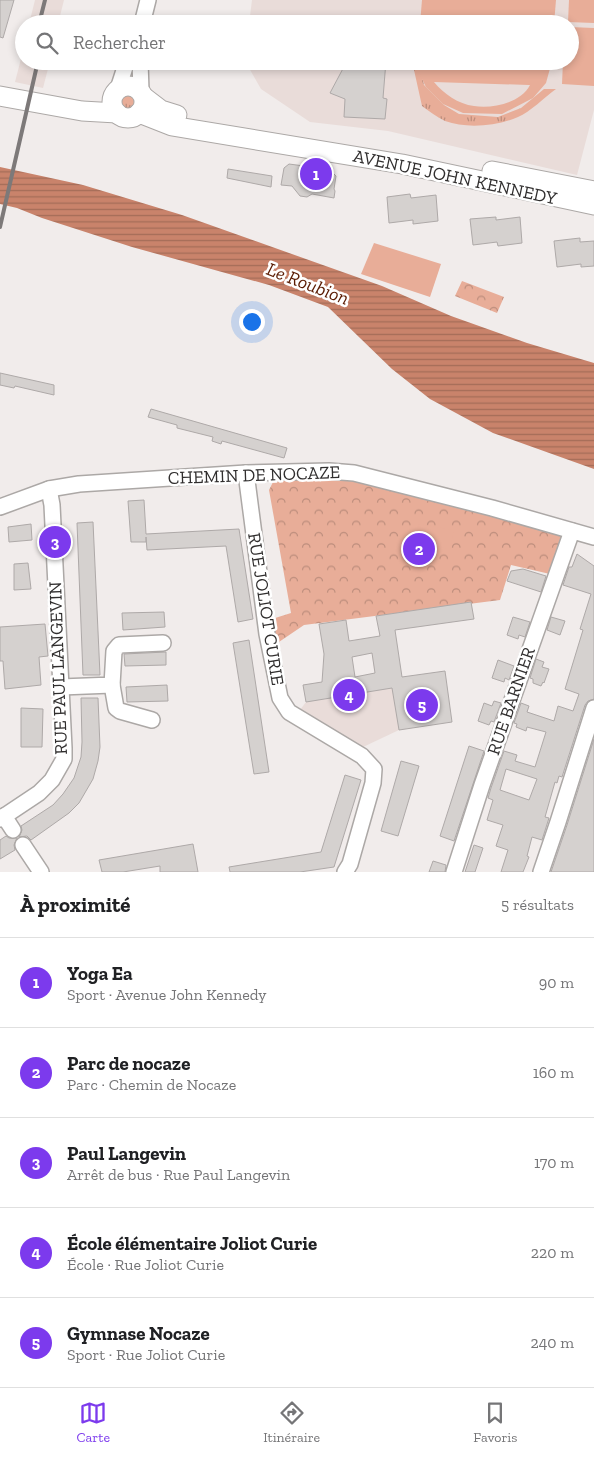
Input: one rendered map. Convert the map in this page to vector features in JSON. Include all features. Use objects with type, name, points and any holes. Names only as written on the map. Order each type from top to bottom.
[{"type":"main road","points":[[0,96],[57,105],[93,102],[116,99],[130,85],[138,88],[141,101],[131,118],[126,118],[116,99]]},
{"type":"main road","name":"AVENUE JOHN KENNEDY","points":[[141,101],[161,110],[187,117],[405,153],[594,191]]},
{"type":"main road","name":"AVENUE JOHN KENNEDY","points":[[141,101],[172,126],[402,164],[594,205]]},
{"type":"street","points":[[144,15],[148,0]]},
{"type":"street","points":[[116,99],[124,70]]},
{"type":"street","points":[[140,70],[141,101]]},
{"type":"street","name":"CHEMIN DE NOCAZE","points":[[0,507],[49,489],[79,484],[246,473],[354,472],[594,537]]},
{"type":"street","name":"RUE JOLIOT CURIE","points":[[246,473],[268,634],[280,698],[289,712],[362,756],[374,769],[373,783],[352,858],[345,872]]},
{"type":"street","name":"RUE PAUL LANGEVIN","points":[[2,818],[39,793],[52,780],[64,759],[52,505],[49,489]]},
{"type":"street","name":"RUE BARNIER","points":[[454,872],[482,785],[572,531]]},
{"type":"street","points":[[152,720],[120,712],[116,708],[112,685],[114,651],[119,645],[163,643]]},
{"type":"street","points":[[61,687],[112,685]]},
{"type":"street","points":[[541,872],[594,708]]},
{"type":"street","points":[[2,818],[13,830]]},
{"type":"street","points":[[23,845],[41,872]]},
{"type":"shaded area","points":[[35,0],[64,0],[60,15],[31,15]]},
{"type":"shaded area","points":[[252,0],[594,0],[594,110],[577,175],[388,131],[310,122],[261,89],[250,70],[579,70],[579,15],[250,15]]},
{"type":"shaded area","points":[[18,70],[48,70],[43,88],[15,82]]},
{"type":"shaded area","points":[[379,629],[395,630],[399,730],[361,748],[300,710],[306,702],[303,685],[384,672],[384,669],[374,670],[372,654],[367,654],[365,639],[379,637]]},
{"type":"green space","points":[[422,0],[556,0],[555,15],[421,15]]},
{"type":"green space","points":[[569,0],[594,0],[594,23],[579,22],[579,15],[568,15]]},
{"type":"green space","points":[[579,27],[594,28],[594,86],[562,84],[563,70],[579,70]]},
{"type":"green space","points":[[414,70],[420,70],[424,85],[444,105],[459,114],[498,117],[521,108],[544,89],[556,89],[527,112],[501,123],[463,125],[445,121],[422,106]]},
{"type":"green space","points":[[420,70],[550,70],[546,83],[533,98],[502,114],[463,113],[443,104],[426,87]],"holes":[[[434,82],[530,85],[526,91],[513,100],[489,107],[481,107],[457,101],[442,91]]]},
{"type":"green space","points":[[128,93],[134,96],[137,102],[134,108],[128,111],[122,108],[119,102],[122,96]]},
{"type":"green space","points":[[374,243],[441,264],[430,297],[361,274]]},
{"type":"green space","points":[[462,281],[504,297],[497,313],[455,296]]},
{"type":"green space","points":[[339,475],[565,532],[550,574],[511,565],[500,600],[304,625],[276,644],[272,619],[291,613],[269,490],[275,478]]},
{"type":"green space","points":[[419,524],[454,530],[450,549],[416,542]]},
{"type":"water","name":"Le Roubion","points":[[0,167],[83,185],[182,215],[382,286],[451,316],[527,343],[594,363],[594,469],[493,433],[430,399],[392,369],[328,307],[269,285],[132,247],[0,204]]},
{"type":"building","points":[[0,0],[14,0],[3,38],[0,37]]},
{"type":"building","points":[[342,70],[385,70],[383,98],[387,99],[385,119],[344,117],[345,99],[330,93]]},
{"type":"building","points":[[289,164],[317,166],[316,168],[331,171],[336,176],[334,198],[312,194],[307,197],[300,196],[292,186],[281,185],[284,168]]},
{"type":"building","points":[[228,169],[272,176],[271,187],[227,178]]},
{"type":"building","points":[[410,194],[411,198],[436,195],[438,221],[413,224],[413,220],[389,223],[387,197]]},
{"type":"building","points":[[496,217],[496,220],[520,217],[522,243],[498,246],[497,242],[473,245],[470,219]]},
{"type":"building","points":[[580,238],[580,242],[594,241],[594,266],[581,267],[581,264],[557,267],[554,241]]},
{"type":"building","points":[[0,373],[54,385],[54,395],[15,386],[14,388],[0,385]]},
{"type":"building","points":[[151,409],[287,448],[284,458],[222,441],[221,444],[212,441],[213,437],[177,428],[177,425],[148,417]]},
{"type":"building","points":[[144,500],[146,534],[239,529],[253,619],[238,622],[226,546],[147,550],[146,537],[146,542],[131,542],[128,501]]},
{"type":"building","points":[[93,522],[100,675],[83,675],[77,523]]},
{"type":"building","points":[[31,524],[32,540],[9,542],[8,527]]},
{"type":"building","points":[[577,554],[594,566],[594,699],[588,701],[585,705],[562,777],[559,776],[557,783],[555,782],[545,817],[549,818],[542,840],[532,837],[527,856],[529,857],[523,872],[501,872],[508,850],[496,846],[503,825],[487,820],[493,800],[488,798],[491,788],[504,751],[517,755],[515,761],[535,767],[546,732],[527,727],[526,731],[516,727],[517,724],[514,723],[521,703],[529,706],[527,712],[554,721],[558,706],[573,711],[579,694],[565,689],[583,630],[580,629],[591,594],[563,585],[569,567],[572,567]],"holes":[[[506,769],[537,779],[529,800],[500,790]]]},
{"type":"building","points":[[28,563],[31,589],[14,590],[14,564]]},
{"type":"building","points":[[523,569],[546,576],[541,592],[507,581],[511,571]]},
{"type":"building","points":[[471,602],[474,619],[395,630],[402,677],[445,671],[452,722],[399,730],[392,688],[306,702],[303,685],[322,682],[324,654],[319,624],[346,620],[349,641],[380,636],[376,616]],"holes":[[[372,653],[375,673],[355,677],[352,657]]]},
{"type":"building","points":[[164,612],[165,627],[123,630],[122,613]]},
{"type":"building","points":[[513,617],[530,622],[525,637],[519,635],[518,639],[507,635]]},
{"type":"building","points":[[551,617],[565,621],[560,635],[547,630]]},
{"type":"building","points":[[45,624],[48,656],[39,657],[41,685],[5,689],[3,661],[0,661],[0,627]]},
{"type":"building","points":[[249,640],[269,772],[254,774],[233,643]]},
{"type":"building","points":[[166,652],[166,665],[125,666],[124,654]]},
{"type":"building","points":[[536,659],[544,662],[542,667],[549,669],[541,686],[533,683],[533,679],[530,678]]},
{"type":"building","points":[[498,660],[514,666],[509,680],[505,678],[504,682],[492,678]]},
{"type":"building","points":[[167,685],[168,701],[127,702],[126,687]]},
{"type":"building","points":[[81,698],[98,698],[100,747],[93,779],[79,803],[69,813],[31,840],[27,836],[19,837],[22,830],[21,826],[53,805],[74,778],[81,757]]},
{"type":"building","points":[[494,701],[501,703],[494,722],[491,721],[489,725],[478,721],[484,703],[492,706]]},
{"type":"building","points":[[21,708],[43,709],[42,747],[21,747]]},
{"type":"building","points":[[594,739],[594,872],[551,872],[567,825]]},
{"type":"building","points":[[469,746],[484,751],[454,841],[440,836]]},
{"type":"building","points":[[401,761],[419,766],[398,836],[381,831]]},
{"type":"building","points":[[345,775],[361,780],[334,867],[300,872],[230,872],[229,867],[321,852]]},
{"type":"building","points":[[6,836],[17,838],[14,845],[15,850],[0,859],[0,840]]},
{"type":"building","points":[[193,844],[198,872],[160,872],[160,866],[123,872],[102,872],[99,860]]},
{"type":"building","points":[[474,845],[483,848],[475,872],[465,872]]},
{"type":"building","points":[[433,861],[446,865],[445,872],[429,872]]},
{"type":"railway","points":[[41,15],[45,0]]},
{"type":"railway","points":[[0,227],[36,70]]},
{"type":"place","name":"Yoga Ea","points":[[316,174]]},
{"type":"place","name":"Paul Langevin","points":[[55,542]]},
{"type":"place","name":"Parc de nocaze","points":[[419,549]]},
{"type":"place","name":"École élémentaire Joliot Curie","points":[[349,695]]},
{"type":"place","name":"Gymnase Nocaze","points":[[422,705]]}]
